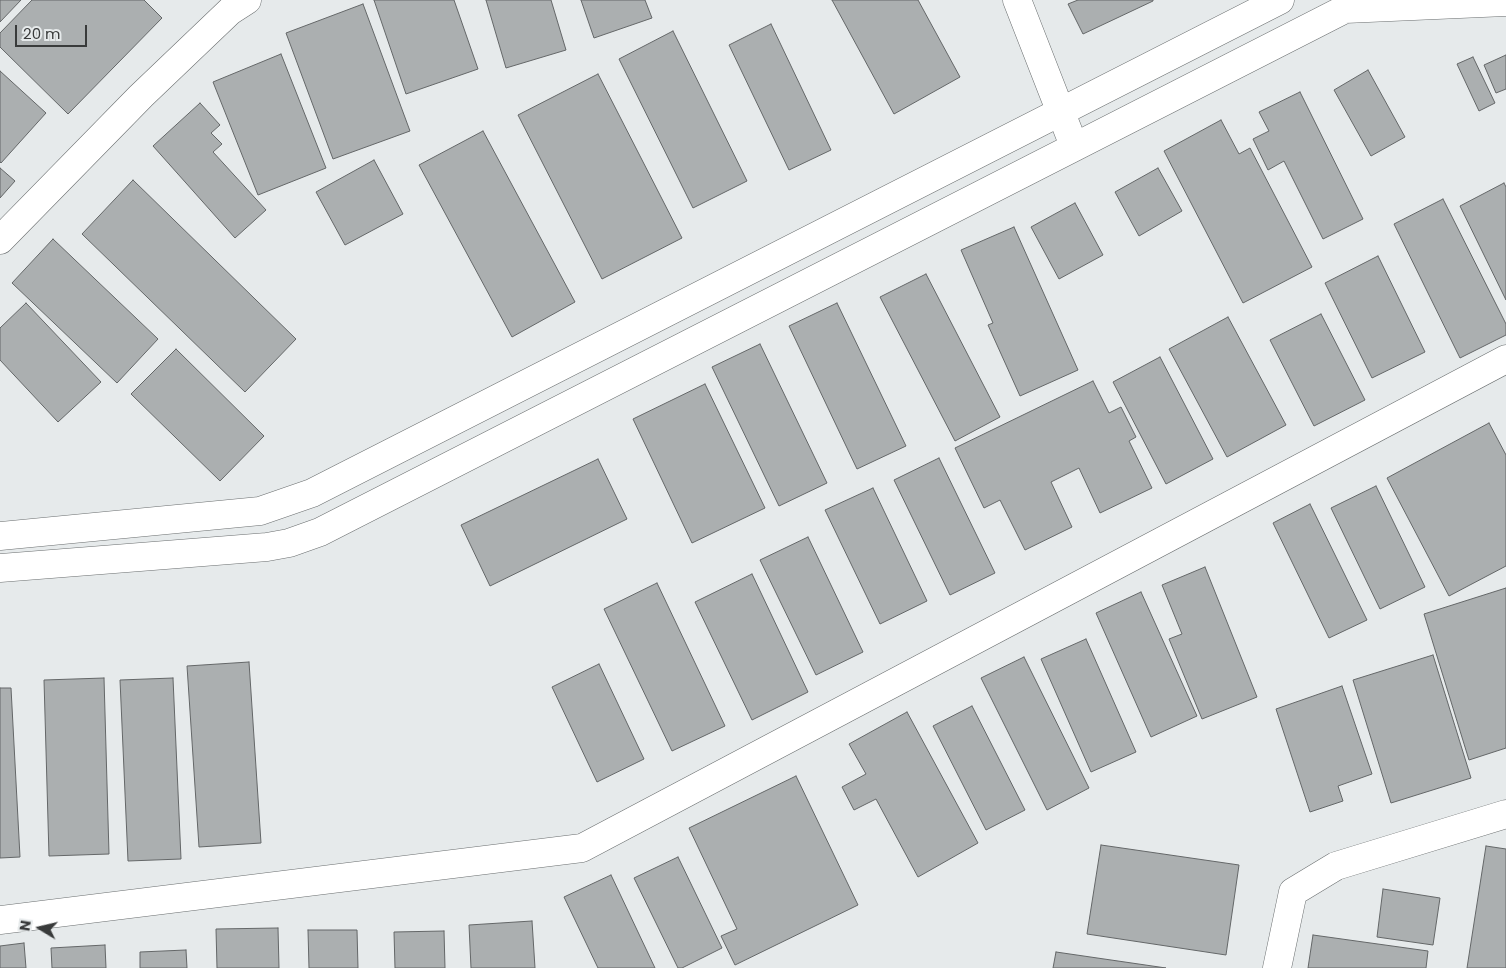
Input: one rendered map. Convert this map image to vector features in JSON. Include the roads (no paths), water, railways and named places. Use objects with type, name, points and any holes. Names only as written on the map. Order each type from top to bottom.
[{"type":"street","points":[[0,240],[141,96],[230,11],[246,0]]},
{"type":"street","points":[[1017,0],[1074,146]]},
{"type":"street","points":[[0,536],[260,511],[312,493],[1280,0]]},
{"type":"street","points":[[0,568],[267,546],[289,543],[320,532],[1344,9],[1506,2]]},
{"type":"street","points":[[0,920],[582,848],[1506,358]]},
{"type":"street","points":[[1277,968],[1293,892],[1336,866],[1506,814]]}]
